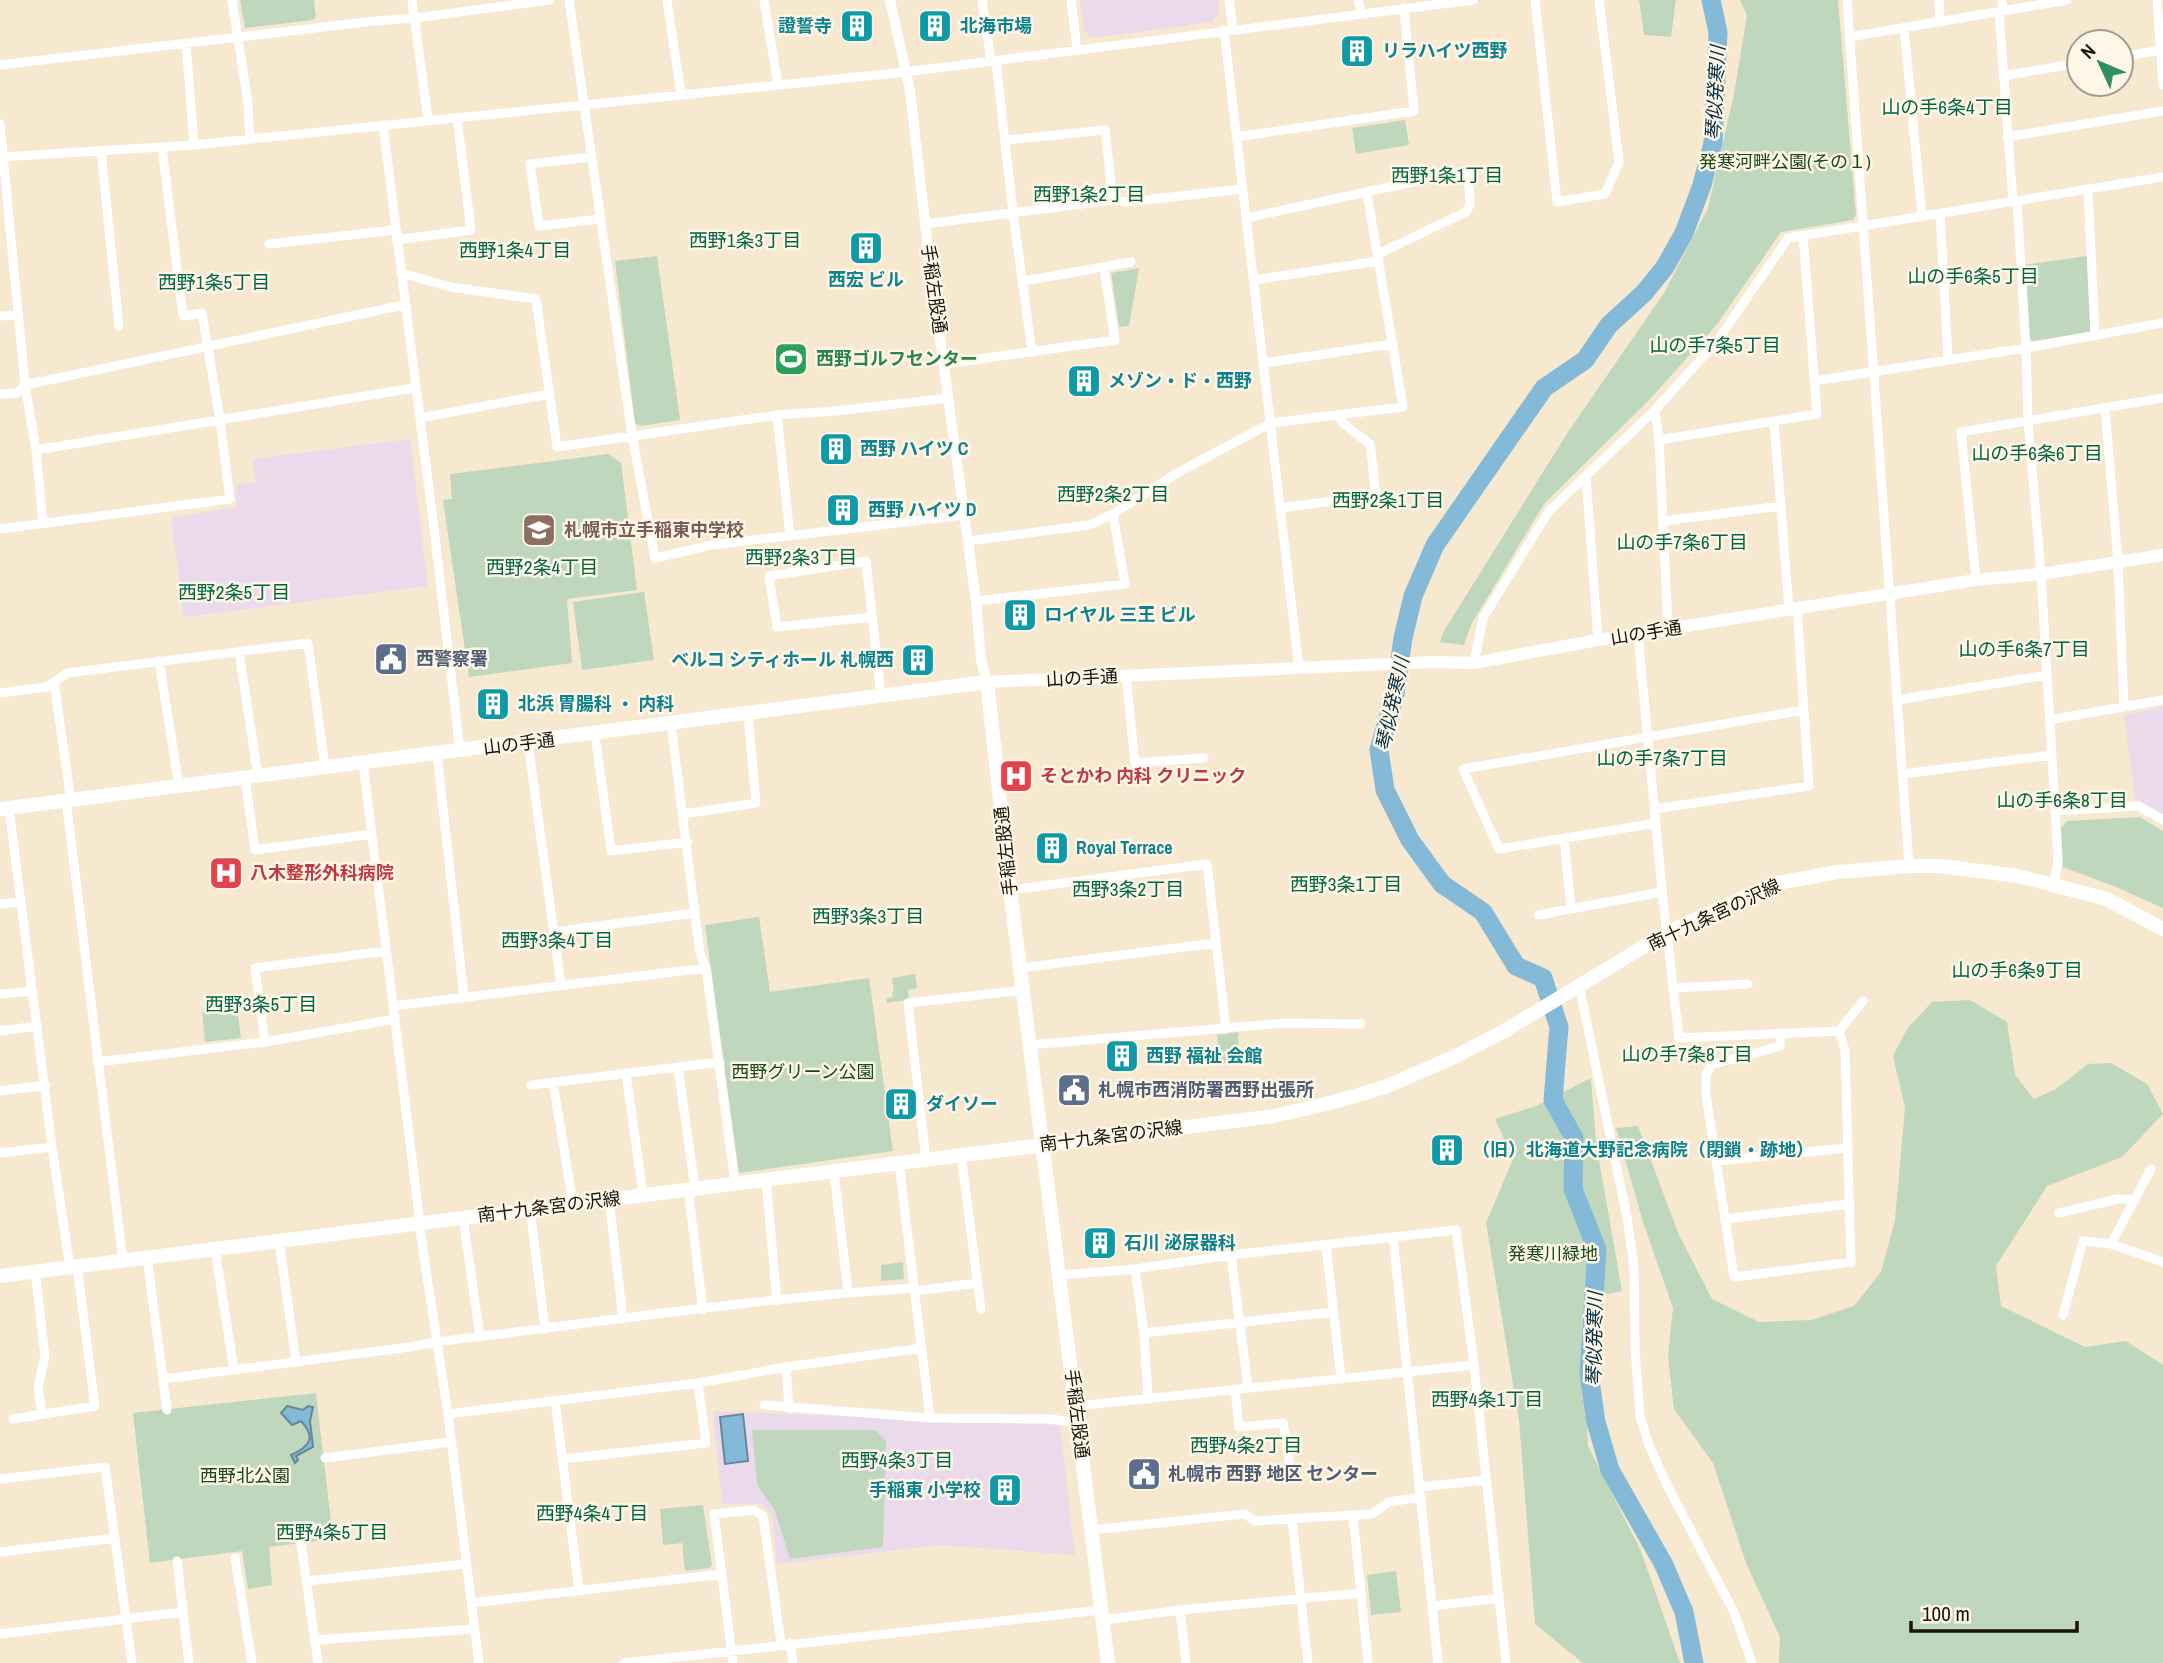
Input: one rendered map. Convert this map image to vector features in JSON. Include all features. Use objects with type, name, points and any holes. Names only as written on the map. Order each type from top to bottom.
[{"type":"main road","name":"山の手通","points":[[4,809],[987,682],[1434,662],[1474,663],[1598,640],[1976,580],[2041,574],[2163,555]]},
{"type":"main road","name":"手稲左股通","points":[[987,682],[1029,1045],[1044,1144],[1108,1663]]},
{"type":"main road","name":"南十九条宮の沢線","points":[[0,1276],[1286,1113],[1385,1087],[1468,1051],[1668,932],[1777,883],[1838,872],[1909,866],[1953,867],[2018,876],[2107,899],[2163,929]]},
{"type":"street","points":[[232,0],[248,103],[250,139]]},
{"type":"street","points":[[412,0],[428,120]]},
{"type":"street","points":[[0,65],[415,18],[549,0]]},
{"type":"street","points":[[569,0],[632,435],[655,558],[712,545],[964,515]]},
{"type":"street","points":[[667,0],[681,95]]},
{"type":"street","points":[[764,0],[778,85]]},
{"type":"street","name":"手稲左股通","points":[[890,0],[910,90],[925,224],[976,601],[981,660],[987,682]]},
{"type":"street","points":[[982,0],[1006,140],[1032,352]]},
{"type":"street","points":[[1071,0],[1077,50]]},
{"type":"street","points":[[1229,0],[1236,137],[1299,668]]},
{"type":"street","points":[[1359,0],[1361,13]]},
{"type":"street","points":[[1,157],[194,145],[906,72],[1473,0]]},
{"type":"street","points":[[1535,0],[1557,202],[1605,194],[1619,162],[1599,0]]},
{"type":"street","points":[[1847,0],[1909,866]]},
{"type":"street","points":[[1939,0],[1940,22]]},
{"type":"street","points":[[2002,0],[2007,137],[2015,201],[2026,348],[2028,421],[2041,574],[2059,860],[2054,885]]},
{"type":"street","points":[[1850,37],[2067,0]]},
{"type":"street","points":[[2157,0],[2161,22],[2163,85]]},
{"type":"street","points":[[1236,137],[1414,111],[1404,8]]},
{"type":"street","points":[[1904,28],[1922,216]]},
{"type":"street","points":[[186,43],[194,145]]},
{"type":"street","points":[[2135,54],[2160,50]]},
{"type":"street","points":[[2003,76],[2065,66]]},
{"type":"street","points":[[2007,137],[2163,111]]},
{"type":"street","points":[[269,244],[471,230],[457,118]]},
{"type":"street","points":[[0,124],[24,385],[36,450],[43,523]]},
{"type":"street","points":[[383,125],[460,751]]},
{"type":"street","points":[[1006,140],[1105,130],[1113,200]]},
{"type":"street","points":[[0,529],[230,499],[202,313],[184,316],[162,147]]},
{"type":"street","points":[[102,151],[118,326]]},
{"type":"street","points":[[591,157],[530,164],[539,226],[600,219]]},
{"type":"street","points":[[1246,218],[1468,170],[1470,205],[1466,212],[1378,258],[1254,280]]},
{"type":"street","points":[[1474,663],[1483,618],[1549,511],[1655,410],[1731,324],[1788,238],[2163,177]]},
{"type":"street","points":[[925,224],[1113,200],[1127,202],[1242,189]]},
{"type":"street","points":[[2088,189],[2095,334]]},
{"type":"street","points":[[968,541],[1089,525],[1113,514],[1179,472],[1271,423],[1403,407],[1367,193]]},
{"type":"street","points":[[1940,213],[1948,359]]},
{"type":"street","points":[[1659,440],[1817,414],[1803,235]]},
{"type":"street","points":[[1024,281],[1131,262]]},
{"type":"street","points":[[944,364],[1115,340],[1104,268]]},
{"type":"street","points":[[401,273],[450,287],[536,299],[556,447],[777,415],[948,398]]},
{"type":"street","points":[[0,394],[17,393],[24,385],[404,306]]},
{"type":"street","points":[[0,316],[17,315]]},
{"type":"street","points":[[1814,381],[2026,348],[2163,323]]},
{"type":"street","points":[[1264,363],[1392,344]]},
{"type":"street","points":[[36,450],[414,388]]},
{"type":"street","points":[[420,418],[549,394]]},
{"type":"street","points":[[1976,580],[1961,432],[2163,398]]},
{"type":"street","points":[[2105,408],[2118,562],[2124,707]]},
{"type":"street","points":[[1655,410],[1659,440],[1668,629]]},
{"type":"street","points":[[777,415],[790,536]]},
{"type":"street","points":[[1280,509],[1376,495],[1370,444],[1344,424],[1338,415]]},
{"type":"street","points":[[1654,808],[1808,786],[1804,710],[1774,422]]},
{"type":"street","points":[[1586,475],[1598,640]]},
{"type":"street","points":[[1663,521],[1781,506]]},
{"type":"street","points":[[976,601],[1125,584],[1113,514]]},
{"type":"street","points":[[872,617],[777,627],[769,576],[866,561],[881,696]]},
{"type":"street","points":[[1638,634],[1662,892],[1679,1038],[1839,1031],[1863,1001]]},
{"type":"street","points":[[0,693],[47,687],[67,673],[308,643],[325,767]]},
{"type":"street","points":[[239,652],[252,777],[255,850],[372,834]]},
{"type":"street","points":[[159,661],[178,786]]},
{"type":"street","points":[[1897,700],[2047,675]]},
{"type":"street","points":[[1126,676],[1135,763],[1204,758]]},
{"type":"street","points":[[54,682],[97,1062],[123,1261]]},
{"type":"street","points":[[2049,720],[2163,700]]},
{"type":"street","points":[[1656,823],[1499,849],[1463,769],[1804,710]]},
{"type":"street","points":[[683,814],[756,803],[748,714]]},
{"type":"street","points":[[671,724],[695,913],[720,1062],[735,1183]]},
{"type":"street","points":[[596,734],[611,851],[688,842]]},
{"type":"street","points":[[528,743],[561,985]]},
{"type":"street","points":[[437,754],[464,997]]},
{"type":"street","points":[[1902,774],[2051,755]]},
{"type":"street","points":[[363,763],[435,1342],[448,1414],[479,1663]]},
{"type":"street","points":[[2054,811],[2138,806],[2163,820]]},
{"type":"street","points":[[4,809],[21,902],[52,1147],[95,1406],[13,1419]]},
{"type":"street","points":[[1564,838],[1571,909]]},
{"type":"street","points":[[1010,890],[1207,864],[1226,1029]]},
{"type":"street","points":[[1538,915],[1662,892]]},
{"type":"street","points":[[0,904],[21,902]]},
{"type":"street","points":[[554,932],[695,913]]},
{"type":"street","points":[[1020,968],[1216,943]]},
{"type":"street","points":[[265,1042],[255,968],[386,951]]},
{"type":"street","points":[[393,1006],[706,968]]},
{"type":"street","points":[[1674,988],[1748,984]]},
{"type":"street","points":[[1579,985],[1627,1217],[1634,1266],[1634,1349],[1640,1416],[1649,1445],[1667,1485],[1734,1612],[1752,1663]]},
{"type":"street","points":[[926,1160],[908,1003],[1024,990]]},
{"type":"street","points":[[0,994],[33,991]]},
{"type":"street","points":[[97,1062],[265,1042],[395,1019]]},
{"type":"street","points":[[1029,1045],[1284,1023],[1360,1024]]},
{"type":"street","points":[[0,1031],[37,1026]]},
{"type":"street","points":[[1782,1033],[1780,1046],[1711,1065],[1706,1073],[1706,1095],[1734,1276],[1851,1262],[1844,1050],[1839,1031]]},
{"type":"street","points":[[531,1085],[720,1062]]},
{"type":"street","points":[[678,1067],[703,1310]]},
{"type":"street","points":[[626,1073],[643,1195]]},
{"type":"street","points":[[553,1082],[573,1204]]},
{"type":"street","points":[[0,1091],[46,1085]]},
{"type":"street","points":[[0,1153],[52,1147]]},
{"type":"street","points":[[1716,1161],[1847,1148]]},
{"type":"street","points":[[961,1155],[981,1310]]},
{"type":"street","points":[[899,1163],[930,1418]]},
{"type":"street","points":[[2111,1244],[2151,1168]]},
{"type":"street","points":[[834,1172],[848,1292]]},
{"type":"street","points":[[766,1180],[777,1300]]},
{"type":"street","points":[[608,1199],[623,1319]]},
{"type":"street","points":[[2059,1213],[2118,1199],[2135,1200]]},
{"type":"street","points":[[1725,1219],[1849,1204]]},
{"type":"street","points":[[530,1209],[545,1329]]},
{"type":"street","points":[[463,1218],[480,1336]]},
{"type":"street","points":[[1060,1275],[1135,1269],[1231,1255],[1456,1230],[1474,1365],[1506,1663]]},
{"type":"street","points":[[1393,1237],[1438,1663]]},
{"type":"street","points":[[279,1240],[296,1362]]},
{"type":"street","points":[[2063,1315],[2083,1241],[2111,1244],[2163,1262]]},
{"type":"street","points":[[1326,1245],[1340,1378]]},
{"type":"street","points":[[215,1249],[234,1370]]},
{"type":"street","points":[[1231,1255],[1248,1388]]},
{"type":"street","points":[[147,1257],[167,1410]]},
{"type":"street","points":[[1135,1269],[1144,1333],[1148,1398]]},
{"type":"street","points":[[36,1271],[45,1356],[38,1388],[42,1415]]},
{"type":"street","points":[[164,1379],[480,1336],[777,1300],[978,1283]]},
{"type":"street","points":[[1144,1333],[1334,1312]]},
{"type":"street","points":[[448,1414],[698,1383],[786,1367],[922,1348]]},
{"type":"street","points":[[1076,1406],[1474,1365]]},
{"type":"street","points":[[786,1367],[789,1408]]},
{"type":"street","points":[[564,1459],[706,1443],[698,1383]]},
{"type":"street","points":[[1235,1389],[1239,1427],[1283,1423],[1290,1464]]},
{"type":"street","points":[[555,1401],[579,1590]]},
{"type":"street","points":[[764,1405],[930,1418],[1051,1419],[1078,1423]]},
{"type":"street","points":[[324,1458],[450,1442]]},
{"type":"street","points":[[0,1479],[105,1467],[132,1663]]},
{"type":"street","points":[[1092,1530],[1245,1514],[1255,1521],[1372,1514],[1390,1502],[1419,1492],[1486,1480]]},
{"type":"street","points":[[733,1663],[714,1514],[754,1510],[764,1516],[785,1644],[793,1663]]},
{"type":"street","points":[[1353,1515],[1368,1663]]},
{"type":"street","points":[[1292,1519],[1308,1663]]},
{"type":"street","points":[[0,1552],[115,1538]]},
{"type":"street","points":[[301,1543],[318,1663]]},
{"type":"street","points":[[235,1558],[251,1663]]},
{"type":"street","points":[[177,1561],[190,1663]]},
{"type":"street","points":[[306,1581],[466,1564]]},
{"type":"street","points":[[472,1603],[722,1574]]},
{"type":"street","points":[[624,1663],[785,1644],[1361,1593]]},
{"type":"street","points":[[1432,1606],[1499,1598]]},
{"type":"street","points":[[1180,1610],[1186,1663]]},
{"type":"street","points":[[0,1634],[183,1612]]},
{"type":"street","points":[[314,1640],[474,1629]]},
{"type":"shaded area","points":[[1080,0],[1218,0],[1219,11],[1213,22],[1092,38],[1084,31]]},
{"type":"shaded area","points":[[410,439],[428,586],[184,617],[171,518],[237,507],[236,485],[255,482],[253,459]]},
{"type":"shaded area","points":[[2163,707],[2163,814],[2135,798],[2124,715]]},
{"type":"shaded area","points":[[713,1411],[1060,1425],[1075,1555],[940,1545],[777,1564],[772,1516],[762,1504],[722,1504]]},
{"type":"green space","points":[[240,0],[314,0],[316,17],[313,20],[245,28]]},
{"type":"green space","points":[[1639,0],[1676,0],[1671,37],[1644,35]]},
{"type":"green space","name":"発寒河畔公園(その１)","points":[[1740,0],[1838,0],[1856,215],[1853,220],[1781,232],[1718,323],[1651,398],[1544,504],[1472,623],[1464,645],[1440,642],[1444,631],[1568,432],[1664,293],[1708,208],[1734,94],[1747,15]]},
{"type":"green space","points":[[1405,120],[1409,145],[1356,154],[1352,128]]},
{"type":"green space","points":[[657,256],[680,420],[640,426],[635,423],[615,261]]},
{"type":"green space","points":[[2087,256],[2092,329],[2089,332],[2033,341],[2029,339],[2024,265]]},
{"type":"green space","points":[[1139,268],[1129,326],[1119,327],[1111,273]]},
{"type":"green space","name":"札幌市立手稲東中学校","points":[[608,454],[621,463],[637,590],[567,599],[572,663],[469,677],[443,500],[452,499],[450,474]]},
{"type":"green space","points":[[644,592],[654,660],[582,670],[573,602]]},
{"type":"green space","points":[[2140,817],[2163,831],[2163,908],[2063,867],[2061,828],[2067,821]]},
{"type":"green space","name":"西野グリーン公園","points":[[759,917],[770,992],[869,978],[893,1151],[739,1173],[705,925]]},
{"type":"green space","points":[[915,974],[917,988],[908,990],[909,1000],[887,1003],[886,999],[893,997],[892,978]]},
{"type":"green space","points":[[1970,1000],[2007,1022],[2015,1075],[2034,1099],[2056,1089],[2088,1064],[2111,1063],[2147,1084],[2163,1114],[2122,1157],[2047,1186],[1996,1266],[2001,1306],[2085,1347],[2126,1341],[2163,1365],[2163,1663],[1779,1663],[1780,1637],[1746,1563],[1713,1463],[1674,1409],[1668,1356],[1673,1308],[1643,1222],[1616,1128],[1638,1126],[1679,1235],[1712,1299],[1759,1322],[1811,1320],[1854,1306],[1881,1272],[1895,1220],[1905,1108],[1893,1056],[1907,1029],[1932,1002]]},
{"type":"green space","points":[[237,1008],[241,1038],[205,1042],[202,1012]]},
{"type":"green space","points":[[1238,1032],[1239,1060],[1220,1064],[1217,1035]]},
{"type":"green space","name":"発寒川緑地","points":[[1591,1078],[1596,1143],[1622,1291],[1604,1295],[1582,1315],[1588,1446],[1641,1551],[1680,1663],[1583,1663],[1535,1624],[1519,1420],[1486,1223],[1513,1159],[1495,1119],[1536,1106]]},
{"type":"green space","points":[[903,1262],[904,1279],[881,1281],[881,1265]]},
{"type":"green space","name":"西野北公園","points":[[316,1393],[333,1539],[269,1547],[272,1585],[248,1589],[242,1551],[150,1563],[133,1413]]},
{"type":"green space","points":[[752,1430],[876,1430],[886,1442],[883,1547],[790,1559],[775,1511],[757,1484]]},
{"type":"green space","points":[[703,1505],[712,1565],[709,1568],[685,1571],[682,1543],[663,1545],[660,1509]]},
{"type":"green space","points":[[1396,1571],[1401,1612],[1371,1615],[1367,1575]]},
{"type":"water","points":[[287,1406],[303,1410],[308,1406],[313,1407],[310,1421],[313,1447],[296,1456],[298,1460],[295,1463],[291,1455],[302,1449],[310,1437],[301,1421],[292,1425],[281,1413]]},
{"type":"water","points":[[743,1414],[748,1461],[725,1464],[720,1417]]},
{"type":"waterway","name":"琴似発寒川","points":[[1694,1663],[1684,1612],[1664,1565],[1610,1470],[1596,1422],[1589,1373],[1597,1250],[1573,1189],[1574,1138],[1553,1100],[1559,1027],[1543,978],[1516,966],[1483,912],[1442,884],[1410,840],[1385,790],[1379,750],[1395,694],[1403,638],[1413,596],[1435,545],[1544,388],[1585,360],[1609,325],[1644,293],[1665,267],[1684,233],[1702,185],[1713,143],[1718,32],[1711,0]]},
{"type":"place","name":"證誓寺","points":[[857,26]]},
{"type":"place","name":"北海市場","points":[[935,26]]},
{"type":"place","name":"リラハイツ西野","points":[[1357,51]]},
{"type":"place","name":"西宏 ビル","points":[[866,248]]},
{"type":"place","name":"西野ゴルフセンター","points":[[791,359]]},
{"type":"place","name":"メゾン・ド・西野","points":[[1084,381]]},
{"type":"place","name":"西野 ハイツ C","points":[[836,449]]},
{"type":"place","name":"西野 ハイツ D","points":[[843,510]]},
{"type":"place","name":"札幌市立手稲東中学校","points":[[539,530]]},
{"type":"place","name":"ロイヤル 三王 ビル","points":[[1020,615]]},
{"type":"place","name":"西警察署","points":[[391,659]]},
{"type":"place","name":"ベルコ シティホール 札幌西","points":[[918,660]]},
{"type":"place","name":"北浜 胃腸科 ・ 内科","points":[[493,704]]},
{"type":"place","name":"そとかわ 内科 クリニック","points":[[1016,776]]},
{"type":"place","name":"Royal Terrace","points":[[1052,848]]},
{"type":"place","name":"八木整形外科病院","points":[[226,873]]},
{"type":"place","name":"西野 福祉 会館","points":[[1122,1056]]},
{"type":"place","name":"札幌市西消防署西野出張所","points":[[1074,1090]]},
{"type":"place","name":"ダイソー","points":[[901,1104]]},
{"type":"place","name":"（旧）北海道大野記念病院（閉鎖・跡地）","points":[[1447,1150]]},
{"type":"place","name":"石川 泌尿器科","points":[[1100,1243]]},
{"type":"place","name":"札幌市 西野 地区 センター","points":[[1144,1474]]},
{"type":"place","name":"手稲東 小学校","points":[[1005,1490]]},
{"type":"district","name":"山の手6条4丁目","points":[[1947,107]]},
{"type":"district","name":"西野1条1丁目","points":[[1447,175]]},
{"type":"district","name":"西野1条2丁目","points":[[1089,194]]},
{"type":"district","name":"西野1条3丁目","points":[[745,240]]},
{"type":"district","name":"西野1条4丁目","points":[[515,250]]},
{"type":"district","name":"山の手6条5丁目","points":[[1973,276]]},
{"type":"district","name":"西野1条5丁目","points":[[214,282]]},
{"type":"district","name":"山の手7条5丁目","points":[[1715,345]]},
{"type":"district","name":"山の手6条6丁目","points":[[2037,453]]},
{"type":"district","name":"西野2条2丁目","points":[[1113,494]]},
{"type":"district","name":"西野2条1丁目","points":[[1388,500]]},
{"type":"district","name":"山の手7条6丁目","points":[[1682,542]]},
{"type":"district","name":"西野2条3丁目","points":[[801,557]]},
{"type":"district","name":"西野2条4丁目","points":[[542,567]]},
{"type":"district","name":"西野2条5丁目","points":[[234,592]]},
{"type":"district","name":"山の手6条7丁目","points":[[2024,649]]},
{"type":"district","name":"山の手7条7丁目","points":[[1662,758]]},
{"type":"district","name":"山の手6条8丁目","points":[[2062,800]]},
{"type":"district","name":"西野3条1丁目","points":[[1346,884]]},
{"type":"district","name":"西野3条2丁目","points":[[1128,889]]},
{"type":"district","name":"西野3条3丁目","points":[[868,916]]},
{"type":"district","name":"西野3条4丁目","points":[[557,940]]},
{"type":"district","name":"山の手6条9丁目","points":[[2017,970]]},
{"type":"district","name":"西野3条5丁目","points":[[261,1004]]},
{"type":"district","name":"山の手7条8丁目","points":[[1687,1054]]},
{"type":"district","name":"西野4条1丁目","points":[[1487,1399]]},
{"type":"district","name":"西野4条2丁目","points":[[1246,1445]]},
{"type":"district","name":"西野4条3丁目","points":[[897,1460]]},
{"type":"district","name":"西野4条4丁目","points":[[592,1513]]},
{"type":"district","name":"西野4条5丁目","points":[[332,1532]]}]
